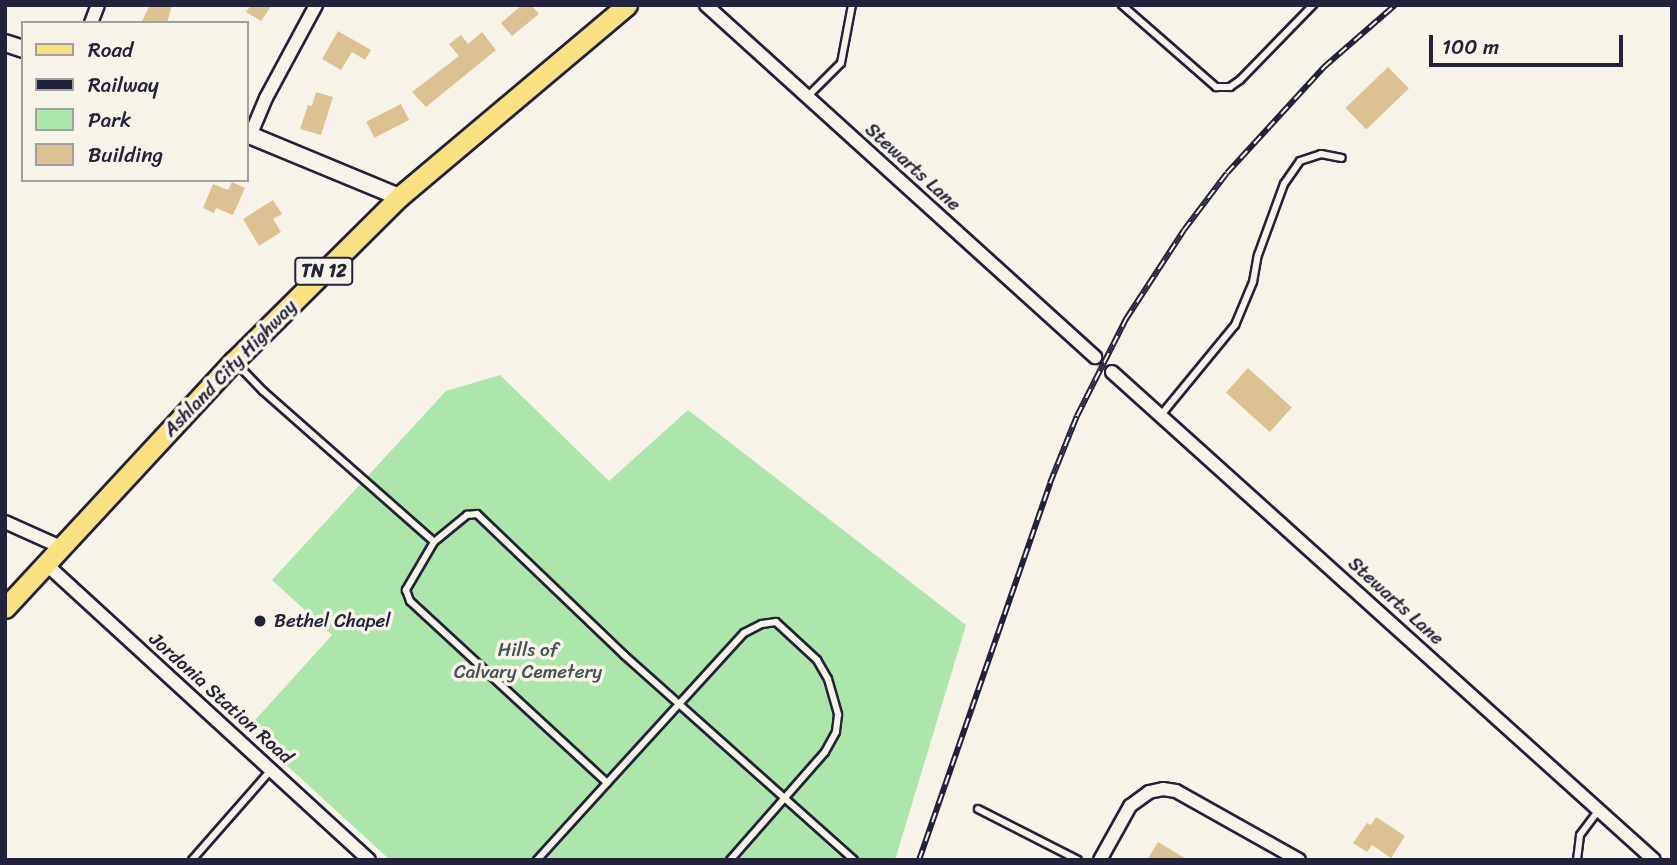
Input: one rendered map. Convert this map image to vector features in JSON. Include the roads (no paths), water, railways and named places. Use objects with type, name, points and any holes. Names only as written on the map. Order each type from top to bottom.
[{"type":"main road","name":"Ashland City Highway","points":[[5,608],[234,361],[399,197],[627,5]]},
{"type":"street","points":[[316,5],[248,135],[399,197]]},
{"type":"street","name":"Stewarts Lane","points":[[706,5],[1095,357]]},
{"type":"street","name":"Stewarts Lane","points":[[1112,372],[1654,860]]},
{"type":"street","points":[[5,522],[61,547]]},
{"type":"street","name":"Jordonia Station Road","points":[[46,564],[369,860]]},
{"type":"street","points":[[1101,859],[1130,806],[1149,792],[1163,789],[1176,791],[1299,860]]},
{"type":"lane","points":[[807,97],[841,63],[852,5]]},
{"type":"lane","points":[[1122,5],[1216,87],[1230,87],[1240,80],[1313,5]]},
{"type":"lane","points":[[1161,415],[1235,324],[1253,282],[1258,255],[1284,184],[1300,161],[1321,154],[1342,158]]},
{"type":"lane","points":[[234,361],[263,391],[434,542]]},
{"type":"lane","points":[[607,783],[410,601],[406,590],[434,542],[467,515],[477,514],[783,799],[854,860]]},
{"type":"lane","points":[[537,860],[744,634],[762,624],[776,622],[817,660],[828,679],[838,715],[836,732],[825,752],[730,860]]},
{"type":"lane","points":[[192,860],[271,770]]},
{"type":"lane","points":[[978,809],[1078,860]]},
{"type":"lane","points":[[1577,860],[1580,835],[1599,810]]},
{"type":"tunnel","points":[[1095,357],[1112,372]]},
{"type":"railway","points":[[919,860],[1050,483],[1077,416],[1126,319],[1184,230],[1227,173],[1324,67],[1395,5]]},
{"type":"place","name":"Bethel Chapel","points":[[260,621]]},
{"type":"park label","name":"Hills of Calvary Cemetery","points":[[528,661]]}]
